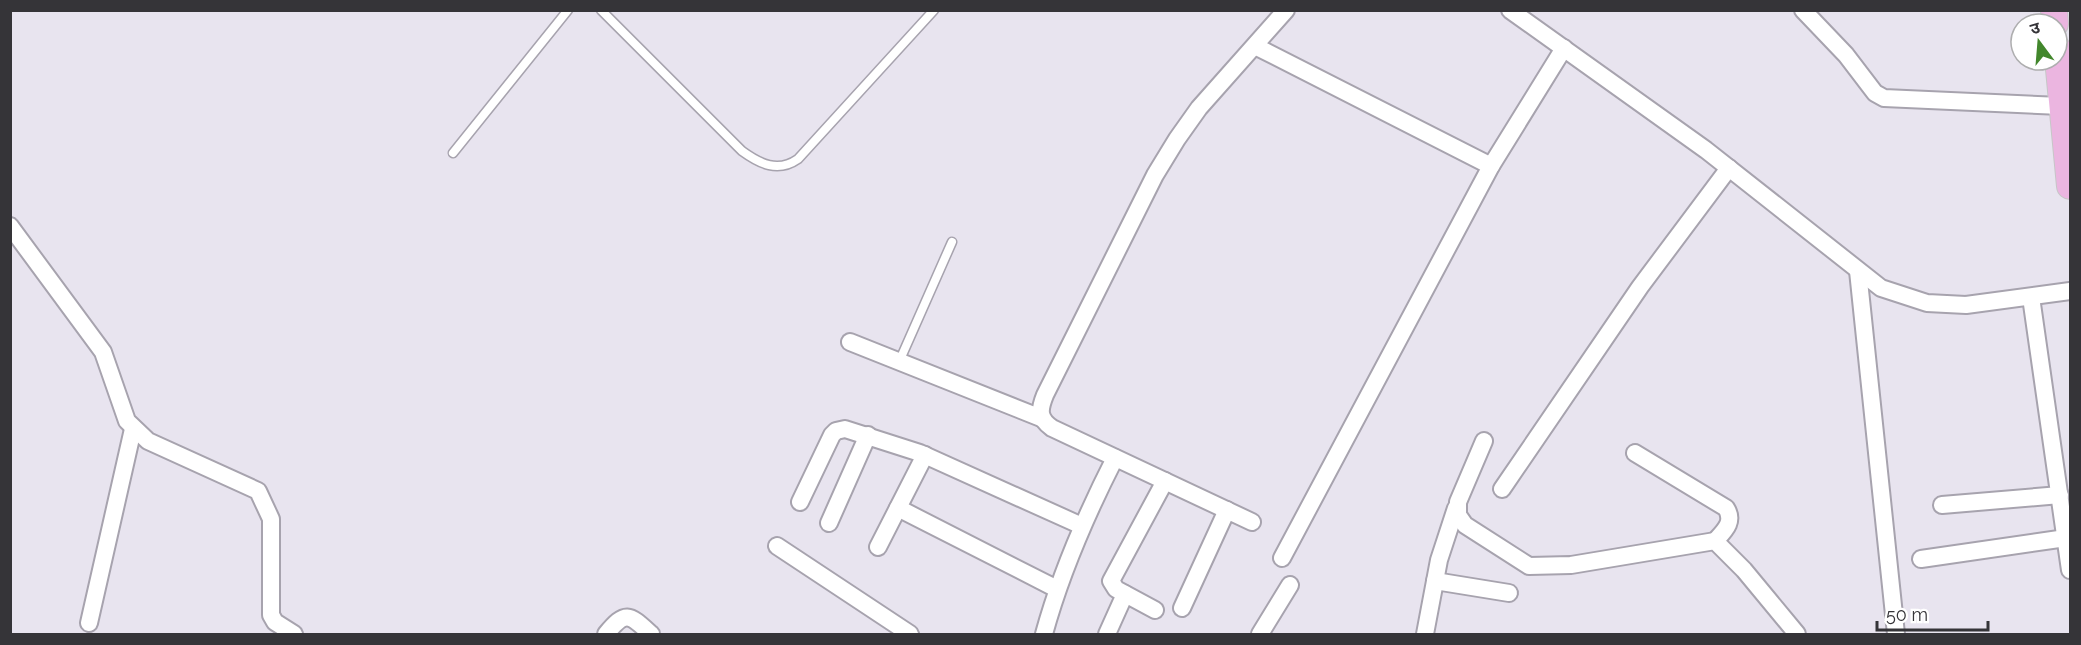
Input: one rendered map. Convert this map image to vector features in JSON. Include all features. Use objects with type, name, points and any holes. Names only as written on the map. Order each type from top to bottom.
[{"type":"main road","points":[[2059,72],[2070,186]]},
{"type":"street","points":[[1041,418],[1040,406],[1045,395],[1155,175],[1200,108],[1286,10]]},
{"type":"street","points":[[1510,10],[1729,168],[1881,288],[1927,303],[1966,305],[2070,291]]},
{"type":"street","points":[[1803,10],[1846,55],[1875,93],[1884,98],[2061,106]]},
{"type":"street","points":[[1255,46],[1491,166]]},
{"type":"street","points":[[1282,558],[1491,166],[1563,48]]},
{"type":"street","points":[[1502,489],[1640,287],[1729,168]]},
{"type":"street","points":[[10,226],[103,352],[120,406],[133,429],[148,441],[258,491],[271,519],[271,615],[274,622],[294,634]]},
{"type":"street","points":[[1858,271],[1896,634]]},
{"type":"street","points":[[2031,297],[2070,570]]},
{"type":"street","points":[[850,342],[1041,418],[1052,428],[1252,522]]},
{"type":"street","points":[[89,622],[133,429]]},
{"type":"street","points":[[800,502],[836,431],[845,429],[925,455],[1082,526]]},
{"type":"street","points":[[829,523],[868,435]]},
{"type":"street","points":[[1425,634],[1435,581],[1456,508],[1484,441]]},
{"type":"street","points":[[1456,508],[1460,520],[1465,525],[1520,561],[1535,568],[1571,565],[1715,540],[1729,523],[1729,513],[1726,508],[1635,453]]},
{"type":"street","points":[[878,547],[925,455]]},
{"type":"street","points":[[1044,634],[1057,589],[1082,526],[1115,458]]},
{"type":"street","points":[[1155,610],[1112,585],[1112,577],[1165,481]]},
{"type":"street","points":[[1942,506],[2060,495]]},
{"type":"street","points":[[898,508],[1057,589]]},
{"type":"street","points":[[1182,608],[1227,510]]},
{"type":"street","points":[[1922,559],[2066,538]]},
{"type":"street","points":[[1715,540],[1744,570],[1797,634]]},
{"type":"street","points":[[777,546],[910,634]]},
{"type":"street","points":[[1435,581],[1509,593]]},
{"type":"street","points":[[1260,634],[1290,585]]},
{"type":"street","points":[[1107,634],[1125,594]]},
{"type":"street","points":[[606,634],[619,618],[626,616],[636,620],[651,634]]},
{"type":"lane","points":[[453,153],[568,10]]},
{"type":"lane","points":[[601,10],[742,151],[761,164],[781,167],[798,159],[934,10]]},
{"type":"lane","points":[[899,362],[952,242]]}]
